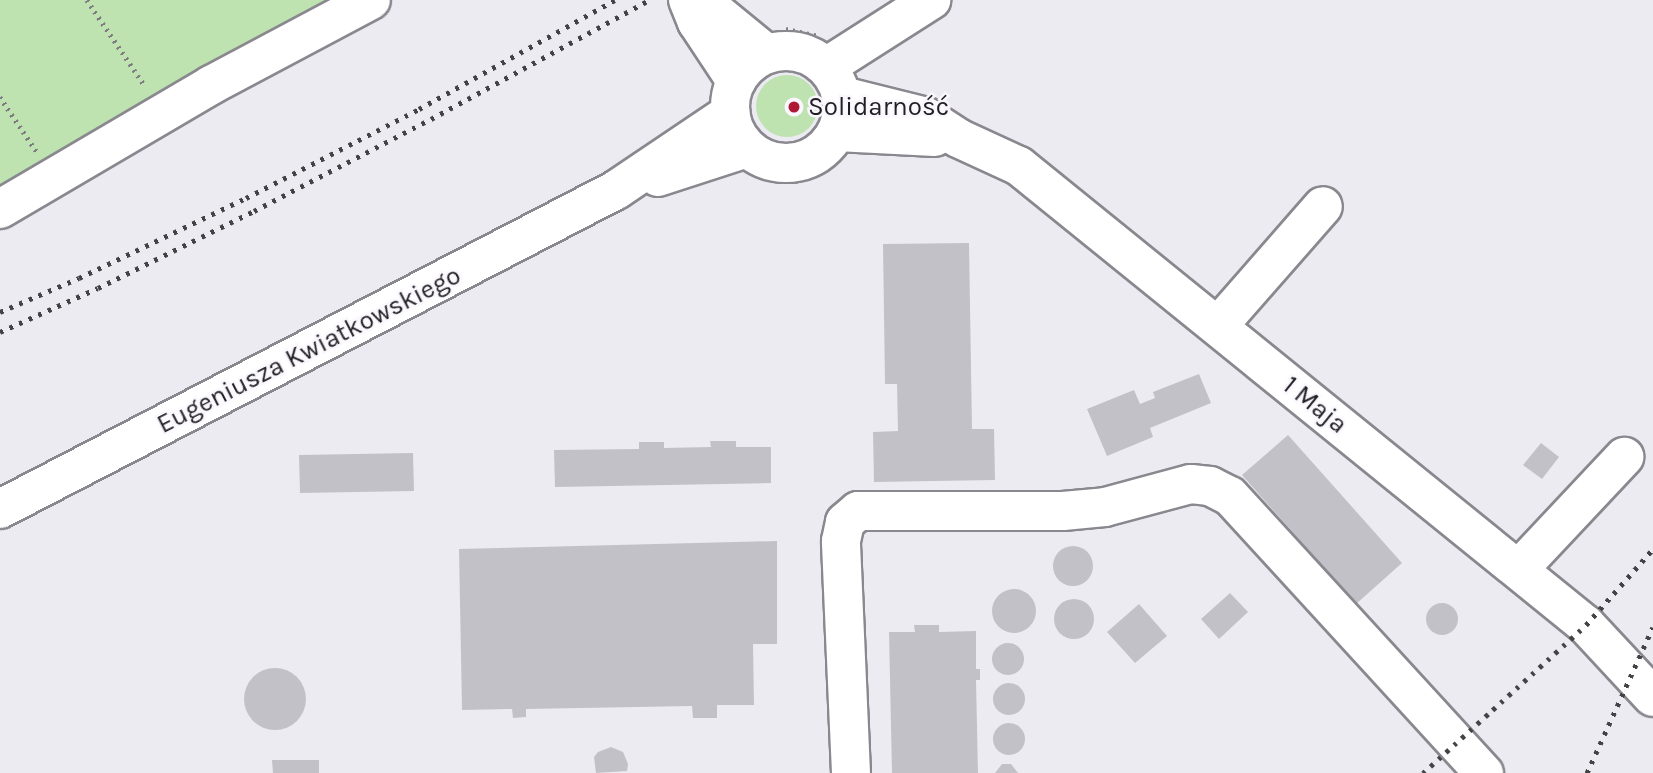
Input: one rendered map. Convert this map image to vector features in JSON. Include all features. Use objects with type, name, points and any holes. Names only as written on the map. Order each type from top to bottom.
[{"type":"street","points":[[0,209],[272,51],[371,0]]},
{"type":"street","points":[[690,0],[712,9],[766,54],[794,51],[807,55],[836,113]]},
{"type":"street","points":[[690,0],[701,30],[733,97],[733,126],[749,160],[762,158],[778,163],[796,163],[813,157],[827,147],[836,113],[931,0]]},
{"type":"street","name":"Eugeniusza Kwiatkowskiego","points":[[0,509],[616,190],[733,97],[754,60],[766,54]]},
{"type":"street","name":"1 Maja","points":[[836,113],[958,138],[1019,166],[1586,625],[1653,697]]},
{"type":"street","name":"Eugeniusza Kwiatkowskiego","points":[[616,190],[749,160]]},
{"type":"street","points":[[1218,326],[1323,206]]},
{"type":"street","points":[[1519,569],[1624,457]]},
{"type":"street","points":[[851,773],[841,541],[845,523],[858,512],[1063,511],[1105,507],[1191,484],[1210,486],[1230,496],[1484,773]]},
{"type":"path","points":[[87,0],[163,114]]},
{"type":"path","points":[[0,97],[55,178]]},
{"type":"path","points":[[749,160],[774,180],[795,181],[816,175],[836,113]]},
{"type":"green space","points":[[0,0],[330,0],[0,192]]},
{"type":"green space","points":[[781,75],[793,75],[809,84],[816,94],[816,118],[809,128],[793,137],[781,137],[770,132],[761,123],[756,112],[756,100],[761,89],[770,80]]},
{"type":"building","points":[[969,243],[972,429],[994,429],[995,480],[874,482],[873,432],[898,431],[897,384],[885,384],[883,244]]},
{"type":"building","points":[[1199,374],[1211,403],[1150,428],[1153,437],[1107,456],[1087,409],[1134,390],[1140,404],[1155,398],[1153,392]]},
{"type":"building","points":[[1288,435],[1402,563],[1356,604],[1242,475]]},
{"type":"building","points":[[710,441],[736,441],[736,447],[771,447],[771,483],[555,487],[554,450],[639,449],[639,442],[664,442],[664,448],[711,447]]},
{"type":"building","points":[[1541,443],[1559,457],[1542,479],[1523,465]]},
{"type":"building","points":[[413,453],[414,491],[300,493],[299,455]]},
{"type":"building","points":[[777,541],[777,644],[753,644],[754,705],[717,705],[717,718],[693,718],[692,706],[526,709],[526,717],[513,718],[512,709],[462,710],[459,549]]},
{"type":"building","points":[[1073,546],[1087,552],[1093,566],[1087,580],[1073,586],[1059,580],[1053,566],[1059,552]]},
{"type":"building","points":[[1014,589],[1029,596],[1036,611],[1029,626],[1014,633],[999,626],[992,611],[999,596]]},
{"type":"building","points":[[1230,593],[1248,612],[1219,639],[1201,619]]},
{"type":"building","points":[[1074,599],[1088,605],[1094,619],[1088,633],[1074,639],[1060,633],[1054,619],[1060,605]]},
{"type":"building","points":[[1442,603],[1453,608],[1458,619],[1453,630],[1442,635],[1431,630],[1426,619],[1431,608]]},
{"type":"building","points":[[1139,604],[1167,636],[1135,663],[1107,632]]},
{"type":"building","points":[[914,625],[939,625],[939,632],[976,631],[976,669],[980,669],[980,680],[976,680],[978,773],[892,773],[889,632],[915,632]]},
{"type":"building","points":[[1008,643],[1019,648],[1024,659],[1019,670],[1008,675],[997,670],[992,659],[997,648]]},
{"type":"building","points":[[275,668],[287,670],[297,677],[304,687],[304,711],[297,721],[287,728],[275,730],[263,728],[253,721],[246,711],[244,699],[246,687],[253,677],[263,670]]},
{"type":"building","points":[[1009,683],[1020,688],[1025,699],[1020,710],[1009,715],[998,710],[993,699],[998,688]]},
{"type":"building","points":[[1009,723],[1020,728],[1025,739],[1020,750],[1009,755],[998,750],[993,739],[998,728]]},
{"type":"building","points":[[611,747],[623,752],[628,764],[627,771],[596,773],[594,757],[598,752]]},
{"type":"building","points":[[272,760],[319,760],[319,773],[273,773]]},
{"type":"building","points":[[1002,764],[1011,764],[1018,773],[995,773]]},
{"type":"railway","points":[[0,312],[79,278],[246,198],[419,109],[615,0]]},
{"type":"railway","points":[[0,332],[98,288],[254,211],[431,119],[649,0]]},
{"type":"railway","points":[[1423,773],[1586,625],[1653,549]]},
{"type":"railway","points":[[1587,773],[1653,627]]},
{"type":"place","name":"Solidarność","points":[[794,107]]}]
